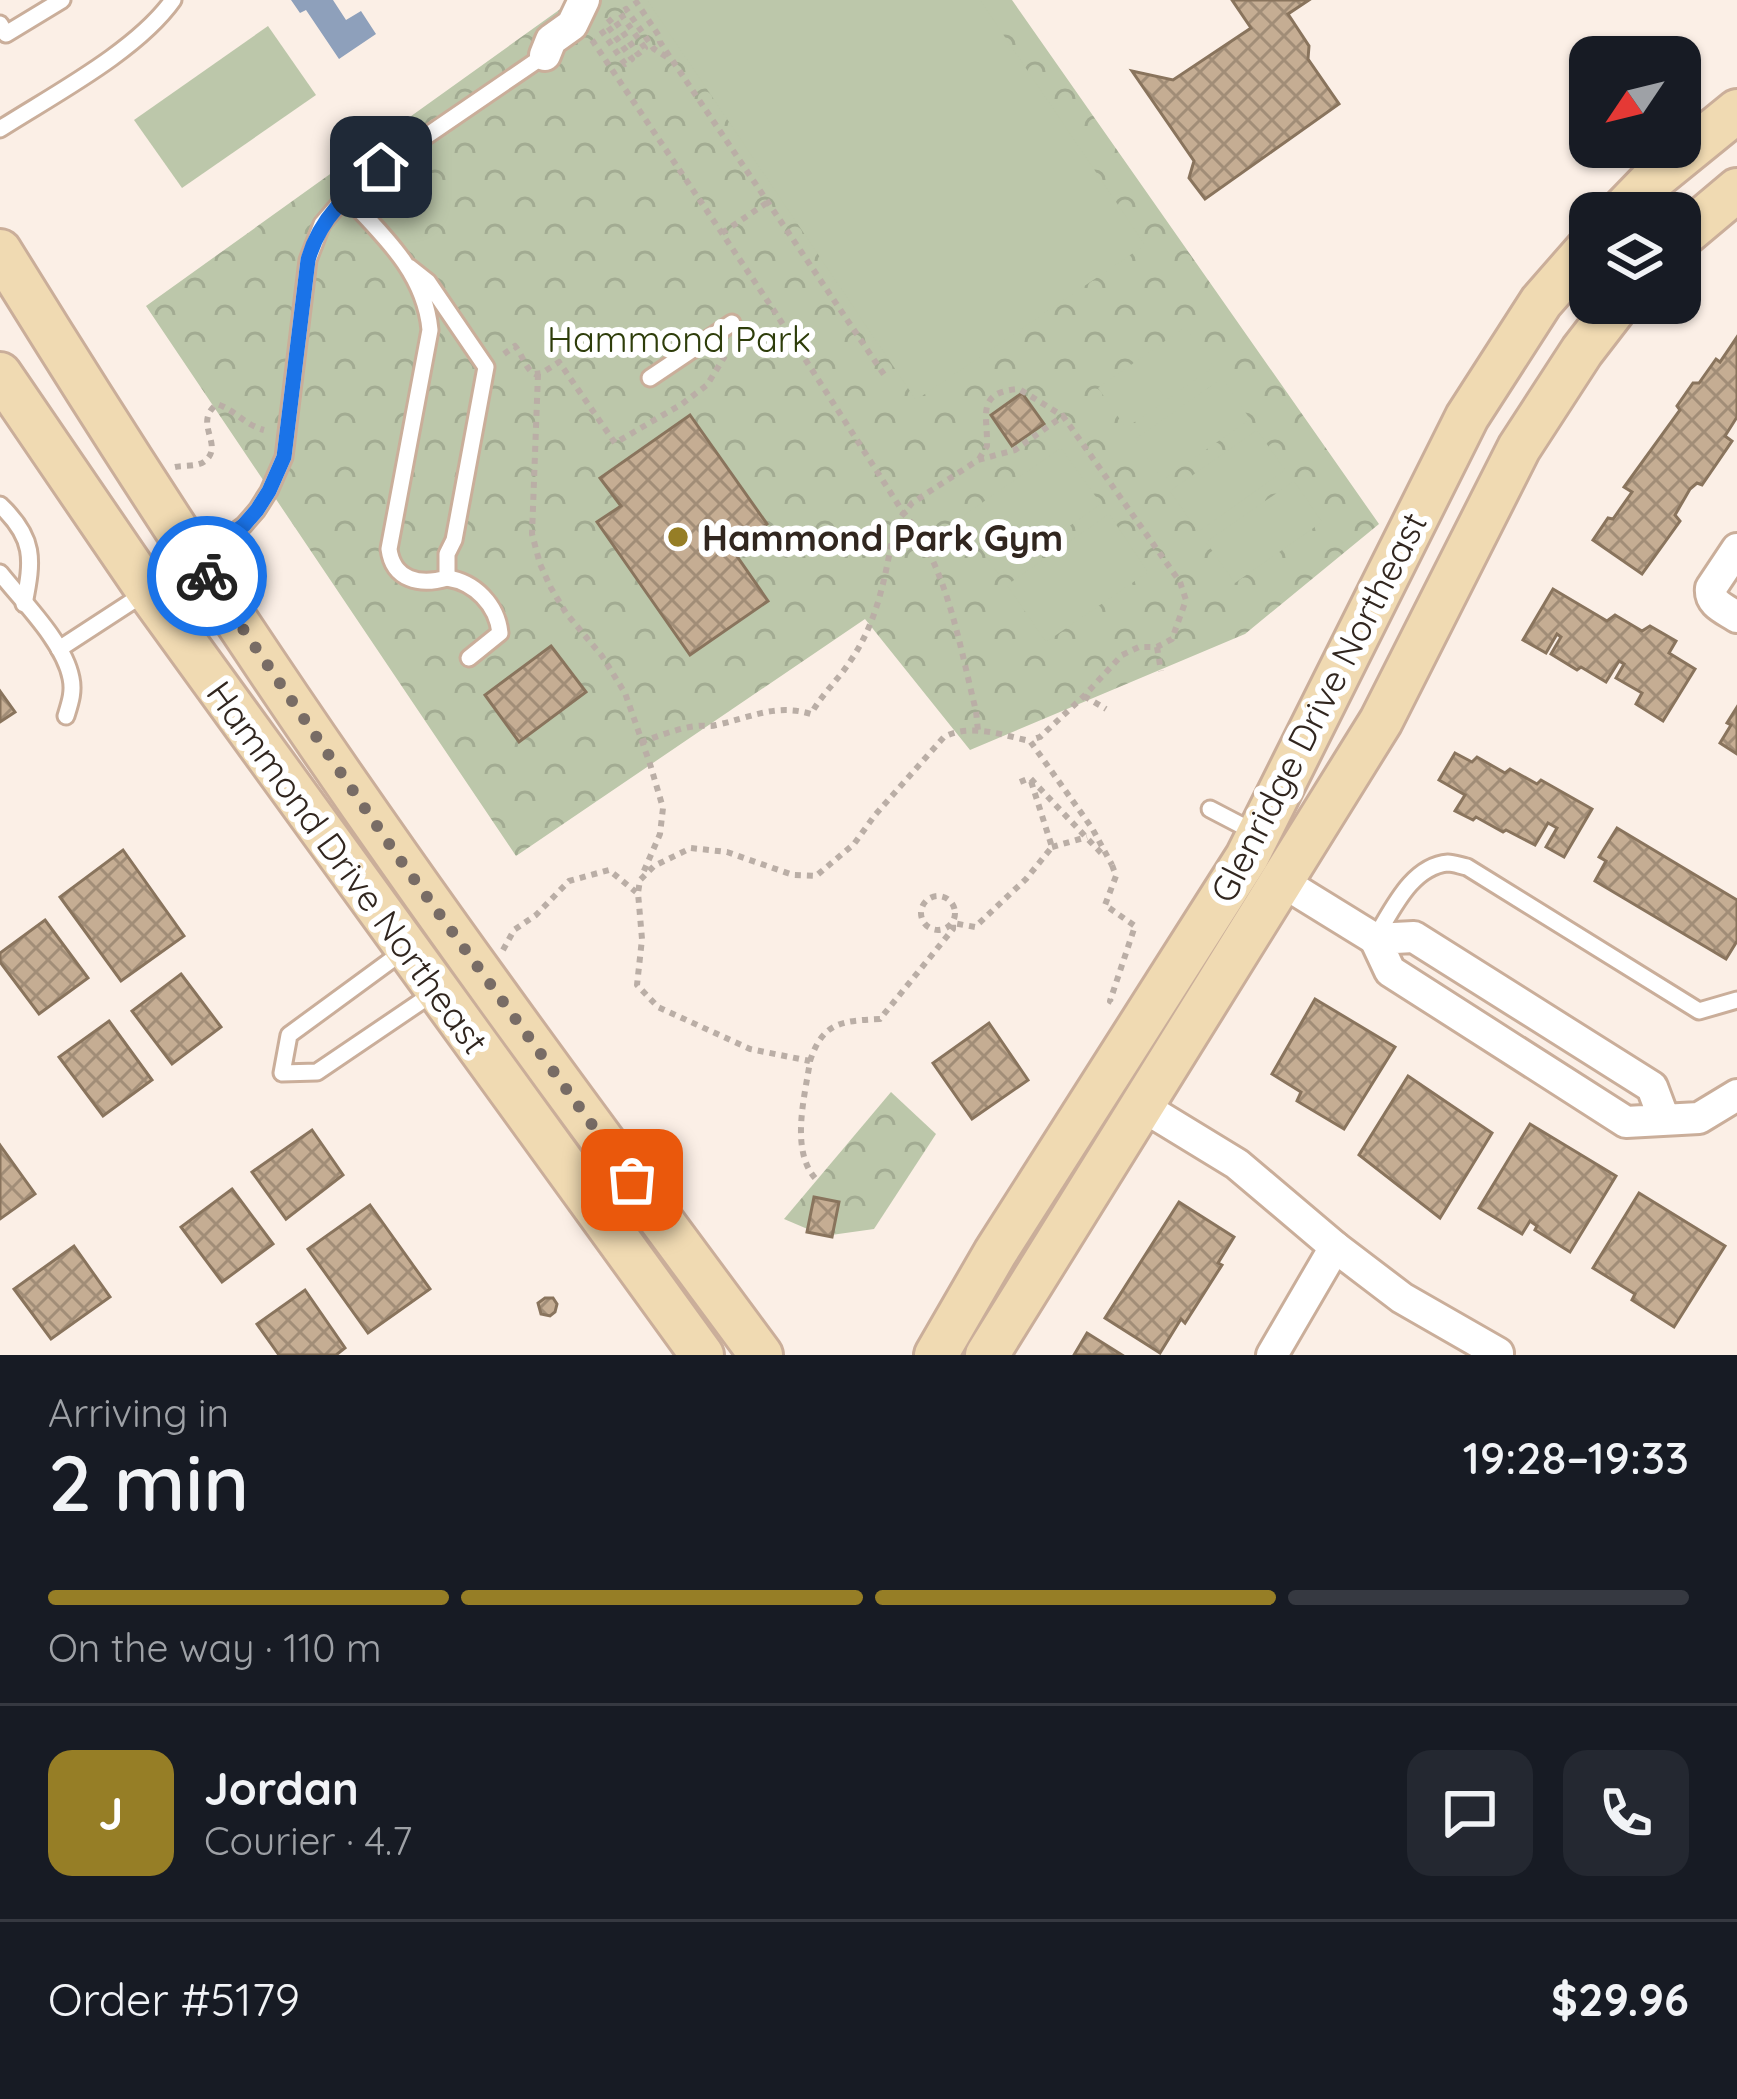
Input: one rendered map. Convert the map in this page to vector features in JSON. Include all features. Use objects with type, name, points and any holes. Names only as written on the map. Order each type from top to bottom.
[{"type":"main road","points":[[1640,192],[1737,111]]},
{"type":"main road","points":[[1701,220],[1737,190]]},
{"type":"main road","name":"Hammond Drive Northeast","points":[[0,251],[119,445],[409,873],[761,1355]]},
{"type":"main road","name":"Glenridge Drive Northeast","points":[[936,1355],[995,1253],[1247,857],[1467,417],[1541,302],[1569,270]]},
{"type":"main road","name":"Glenridge Drive Northeast","points":[[987,1355],[1381,721],[1519,448],[1603,324]]},
{"type":"main road","name":"Hammond Drive Northeast","points":[[0,374],[148,591],[702,1355]]},
{"type":"street","points":[[545,55],[550,40],[586,22]]},
{"type":"street","points":[[1737,549],[1710,595],[1715,604],[1737,617]]},
{"type":"street","points":[[1281,881],[1375,939],[1390,971],[1626,1122],[1699,1118],[1737,1095]]},
{"type":"street","points":[[1375,939],[1414,937],[1652,1087],[1664,1119]]},
{"type":"street","points":[[1142,1106],[1237,1163],[1402,1298],[1498,1353]]},
{"type":"street","points":[[1272,1355],[1335,1247]]},
{"type":"lane","points":[[0,24],[6,34],[62,0]]},
{"type":"lane","points":[[0,129],[123,49],[157,21],[172,0]]},
{"type":"lane","points":[[197,561],[257,510],[284,457],[308,260],[322,224],[381,167],[545,55]]},
{"type":"lane","points":[[346,196],[409,267],[430,330],[388,549],[390,561],[403,576],[423,583],[447,578],[467,584],[490,604],[500,633],[469,658]]},
{"type":"lane","points":[[409,267],[428,282],[486,367],[454,540],[447,554],[447,578]]},
{"type":"lane","points":[[650,378],[731,322]]},
{"type":"lane","points":[[0,505],[28,539],[32,557],[24,604]]},
{"type":"lane","points":[[0,573],[59,649],[71,675],[73,694],[66,716]]},
{"type":"lane","points":[[59,649],[148,591]]},
{"type":"lane","points":[[1210,809],[1258,834]]},
{"type":"lane","points":[[1375,939],[1412,881],[1448,863],[1467,867],[1699,1011],[1737,1000]]},
{"type":"lane","points":[[407,948],[289,1035],[282,1073],[317,1072],[438,990]]},
{"type":"path","points":[[635,0],[887,379]]},
{"type":"path","points":[[586,22],[599,28],[625,64],[632,59],[606,24],[613,18],[638,54],[646,48],[620,13],[626,9],[654,49],[672,60]]},
{"type":"path","points":[[586,22],[919,531],[944,589],[978,730]]},
{"type":"path","points":[[722,233],[768,202]]},
{"type":"path","points":[[538,374],[532,534],[540,565],[566,613],[625,693],[663,808],[660,834],[638,893],[642,939],[637,986],[658,1007],[750,1049],[809,1061]]},
{"type":"path","points":[[640,880],[654,866],[691,848],[727,852],[793,875],[816,876],[854,844],[944,737],[978,730],[1030,741],[1040,737],[1127,651],[1157,647],[1172,639],[1186,600],[1180,582],[1063,416],[1019,389],[996,394],[983,415],[987,446],[978,460]]},
{"type":"path","points":[[174,468],[202,464],[210,457],[206,417],[217,404],[264,430]]},
{"type":"path","points":[[641,742],[769,710],[811,714],[873,622],[895,524],[903,512],[978,460],[1016,450],[1063,416]]},
{"type":"path","points":[[1157,647],[1161,671]]},
{"type":"path","points":[[1084,696],[1106,709]]},
{"type":"path","points":[[1030,741],[1092,828],[1112,865],[1116,875],[1106,905],[1135,926],[1110,1001],[1127,1005]]},
{"type":"path","points":[[1030,778],[1112,865]]},
{"type":"path","points":[[1020,782],[1030,778]]},
{"type":"path","points":[[1030,778],[1052,847]]},
{"type":"path","points":[[952,922],[975,927],[1052,847],[1087,837]]},
{"type":"path","points":[[500,952],[514,930],[569,881],[609,870],[638,893]]},
{"type":"path","points":[[815,1178],[805,1167],[802,1141],[809,1061],[816,1042],[842,1021],[880,1019],[952,929],[954,906],[946,897],[936,895],[923,904],[922,921],[932,929],[943,929],[952,922]]},
{"type":"green space","name":"Hammond Park","points":[[573,0],[1012,0],[1379,524],[1245,634],[970,750],[865,619],[516,856],[146,306]]},
{"type":"green space","points":[[647,0],[980,0],[1145,245],[916,400]]},
{"type":"green space","points":[[268,26],[316,95],[182,188],[134,120]]},
{"type":"green space","points":[[1185,327],[1214,367],[1126,428],[1098,388]]},
{"type":"green space","points":[[1222,378],[1250,419],[1163,480],[1134,440]]},
{"type":"green space","points":[[1257,430],[1285,470],[1198,532],[1170,491]]},
{"type":"green space","points":[[1061,448],[1101,504],[999,575],[960,518]]},
{"type":"green space","points":[[1294,481],[1322,522],[1235,583],[1206,542]]},
{"type":"green space","points":[[1109,514],[1148,572],[1046,642],[1007,585]]},
{"type":"green space","points":[[891,1092],[936,1134],[874,1229],[824,1236],[784,1219]]},
{"type":"water","points":[[291,0],[333,0],[346,20],[361,11],[376,34],[339,59],[306,10],[300,13]]},
{"type":"building","points":[[1232,0],[1309,0],[1288,14],[1309,46],[1308,59],[1339,104],[1205,199],[1189,178],[1194,161],[1132,71],[1173,80],[1251,28]]},
{"type":"building","points":[[1737,337],[1737,417],[1725,436],[1732,441],[1702,485],[1690,489],[1675,515],[1680,521],[1642,574],[1593,540],[1632,492],[1624,487],[1680,410],[1677,406],[1693,383],[1699,383],[1716,359],[1720,362]]},
{"type":"building","points":[[1022,393],[1044,424],[1012,446],[991,415]]},
{"type":"building","name":"Hammond Park Gym","points":[[690,415],[767,524],[732,549],[768,601],[690,655],[597,522],[621,506],[600,478]]},
{"type":"building","points":[[1553,589],[1607,621],[1615,615],[1642,631],[1650,626],[1676,641],[1669,653],[1695,669],[1663,721],[1636,704],[1642,693],[1616,678],[1624,664],[1619,661],[1606,682],[1551,654],[1561,637],[1557,634],[1546,653],[1523,640]]},
{"type":"building","points":[[551,646],[586,692],[519,742],[485,695]]},
{"type":"building","points":[[0,691],[15,712],[0,722]]},
{"type":"building","points":[[1737,707],[1737,754],[1720,743]]},
{"type":"building","points":[[1455,753],[1472,762],[1477,757],[1505,773],[1510,769],[1537,784],[1541,780],[1592,809],[1564,857],[1546,847],[1557,828],[1548,823],[1535,845],[1455,811],[1465,795],[1439,780]]},
{"type":"building","points":[[1617,828],[1737,900],[1737,941],[1726,959],[1595,881],[1606,861],[1599,857]]},
{"type":"building","points":[[123,850],[184,936],[121,981],[60,897]]},
{"type":"building","points":[[45,920],[88,978],[39,1014],[0,962],[0,953]]},
{"type":"building","points":[[181,974],[221,1027],[172,1064],[132,1011]]},
{"type":"building","points":[[1315,999],[1395,1047],[1344,1129],[1297,1101],[1301,1092],[1272,1074]]},
{"type":"building","points":[[109,1021],[152,1080],[103,1116],[59,1057]]},
{"type":"building","points":[[989,1023],[1028,1080],[972,1119],[933,1063]]},
{"type":"building","points":[[1408,1076],[1492,1133],[1440,1218],[1359,1155]]},
{"type":"building","points":[[1530,1124],[1616,1176],[1570,1252],[1535,1230],[1537,1226],[1530,1221],[1522,1234],[1479,1208]]},
{"type":"building","points":[[312,1130],[343,1175],[286,1219],[252,1172]]},
{"type":"building","points":[[0,1145],[35,1194],[0,1219]]},
{"type":"building","points":[[232,1189],[273,1244],[222,1282],[181,1227]]},
{"type":"building","points":[[1639,1193],[1725,1246],[1674,1327],[1632,1300],[1635,1294],[1593,1268]]},
{"type":"building","points":[[814,1197],[839,1202],[832,1237],[807,1232]]},
{"type":"building","points":[[1179,1202],[1234,1237],[1185,1323],[1181,1319],[1160,1353],[1105,1318]]},
{"type":"building","points":[[370,1205],[430,1289],[368,1333],[308,1249]]},
{"type":"building","points":[[74,1246],[110,1297],[51,1339],[14,1289]]},
{"type":"building","points":[[305,1290],[345,1348],[336,1355],[279,1355],[257,1324]]},
{"type":"building","points":[[545,1298],[557,1304],[550,1316],[541,1314],[538,1303]]},
{"type":"building","points":[[1087,1333],[1122,1355],[1074,1355]]},
{"type":"way so far","points":[[207,576],[396,854],[632,1180]]},
{"type":"place","name":"Hammond Park Gym","points":[[678,537]]},
{"type":"route","points":[[207,576],[197,561],[257,510],[284,457],[314,240],[333,209],[381,167]]}]
